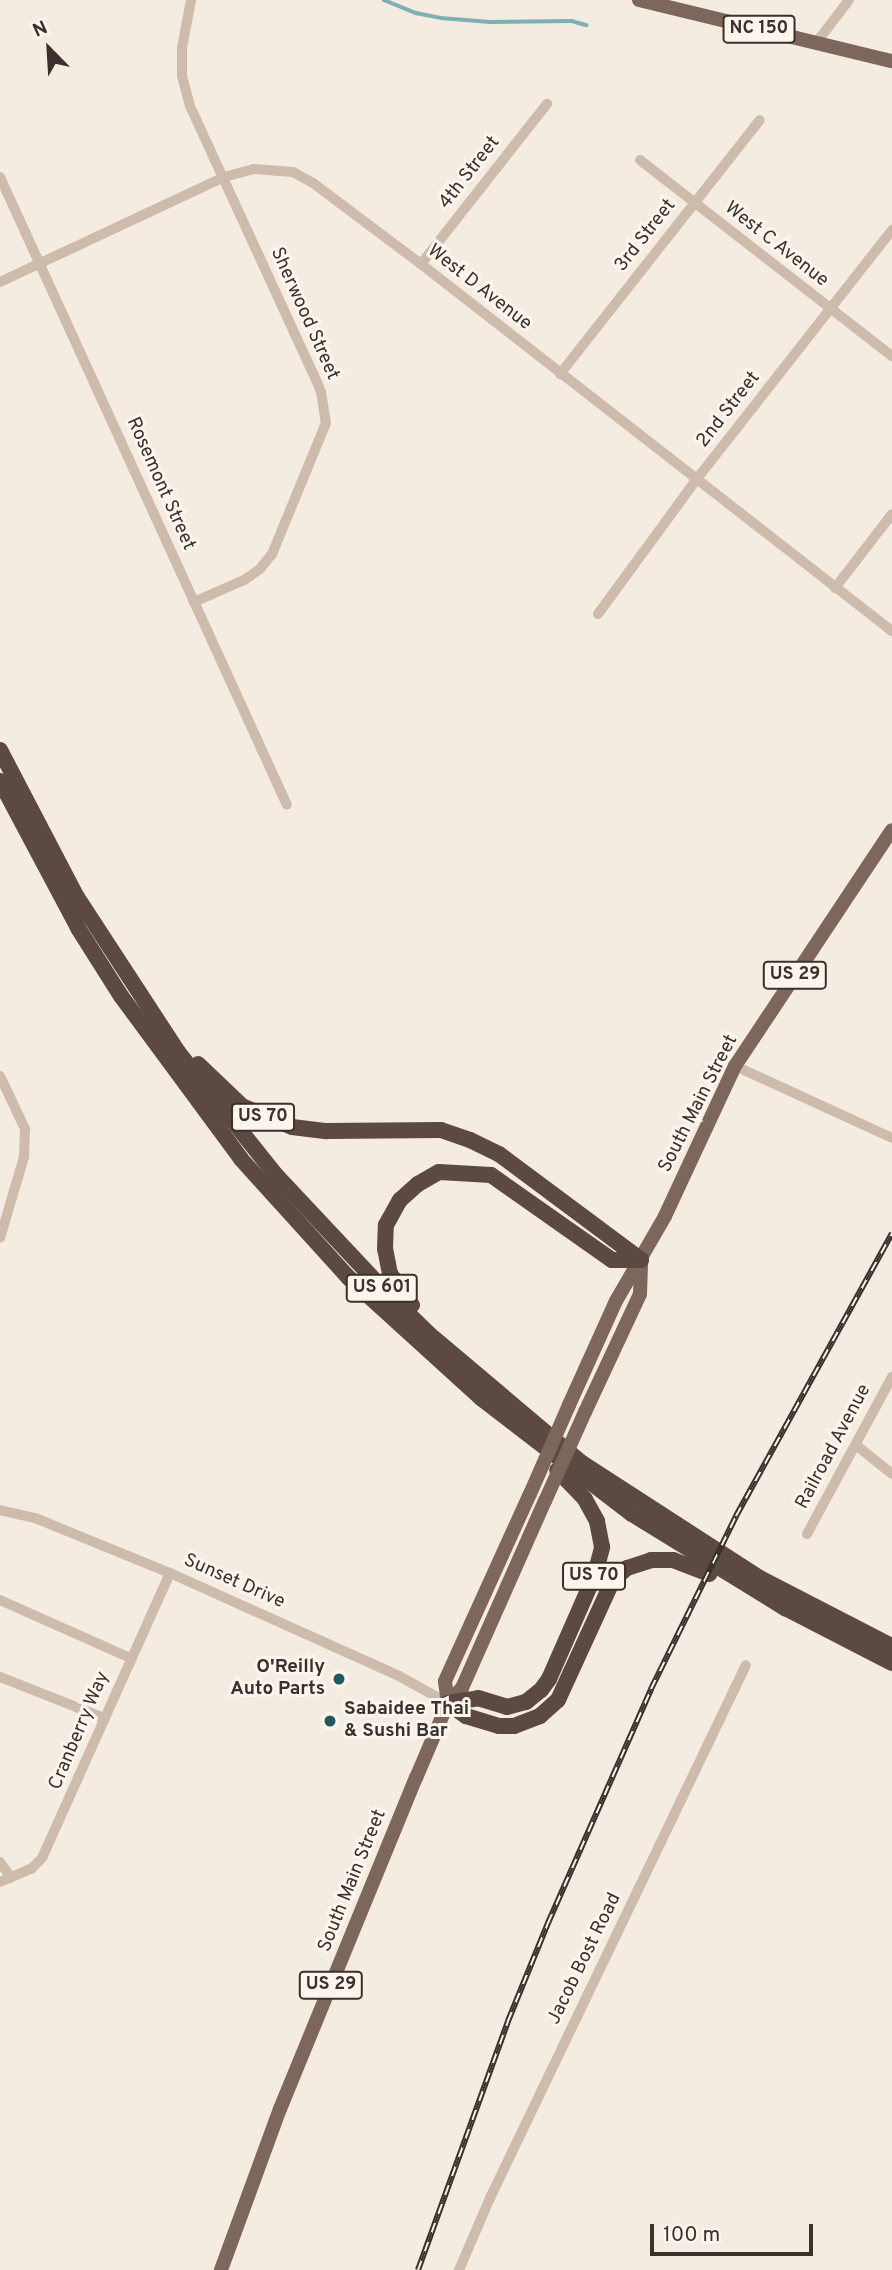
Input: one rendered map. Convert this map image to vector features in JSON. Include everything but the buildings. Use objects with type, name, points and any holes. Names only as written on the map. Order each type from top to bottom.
[{"type":"highway","name":"US 70","points":[[0,750],[8,782],[45,822],[97,914],[175,1032],[196,1062],[242,1106],[292,1127],[327,1131],[441,1130],[470,1140],[499,1154],[641,1260]]},
{"type":"highway","name":"US 601","points":[[8,782],[122,970],[220,1109],[327,1232],[486,1394],[632,1514],[785,1608],[892,1663]]},
{"type":"highway","points":[[486,1394],[403,1297],[390,1274],[385,1249],[386,1225],[400,1200],[418,1184],[439,1172],[491,1175],[612,1260],[641,1260]]},
{"type":"highway","name":"US 70","points":[[448,1703],[478,1698],[507,1707],[526,1702],[541,1690],[595,1574],[602,1547],[597,1521],[585,1499],[569,1480],[510,1432],[486,1394]]},
{"type":"highway","name":"US 601","points":[[486,1394],[582,1463],[760,1578],[892,1646]]},
{"type":"highway","points":[[448,1703],[466,1716],[499,1726],[514,1726],[540,1716],[558,1700],[613,1580],[627,1568],[651,1560],[673,1560],[691,1564],[781,1613],[856,1646]]},
{"type":"main road","name":"NC 150","points":[[639,0],[892,61]]},
{"type":"main road","name":"South Main Street","points":[[448,1703],[446,1681],[569,1405],[616,1301],[641,1260],[735,1066],[892,830]]},
{"type":"main road","name":"South Main Street","points":[[221,2270],[280,2109],[448,1703],[462,1688],[640,1294],[641,1260]]},
{"type":"street","name":"Sherwood Street","points":[[191,0],[182,48],[182,76],[191,106],[313,373],[321,392],[326,423],[272,554],[260,569],[244,580],[194,602]]},
{"type":"street","points":[[816,43],[849,0]]},
{"type":"street","name":"4th Street","points":[[421,264],[547,104]]},
{"type":"street","name":"3rd Street","points":[[560,374],[760,120]]},
{"type":"street","name":"West C Avenue","points":[[640,160],[892,356]]},
{"type":"street","name":"West D Avenue","points":[[0,282],[224,177],[253,169],[293,172],[313,183],[421,264],[892,632]]},
{"type":"street","name":"Rosemont Street","points":[[0,177],[287,805]]},
{"type":"street","name":"2nd Street","points":[[598,614],[696,480],[892,230]]},
{"type":"street","points":[[835,588],[892,514]]},
{"type":"street","points":[[735,1066],[892,1138]]},
{"type":"street","points":[[0,1076],[25,1129],[25,1143],[24,1157],[0,1238]]},
{"type":"street","name":"Railroad Avenue","points":[[807,1534],[892,1377]]},
{"type":"street","points":[[856,1445],[892,1474]]},
{"type":"street","name":"Sunset Drive","points":[[0,1510],[35,1518],[170,1573],[400,1676],[448,1703]]},
{"type":"street","name":"Cranberry Way","points":[[5,1880],[31,1869],[42,1858],[170,1573]]},
{"type":"street","points":[[0,1600],[130,1658]]},
{"type":"street","name":"Jacob Bost Road","points":[[459,2270],[490,2198],[746,1665]]},
{"type":"street","points":[[0,1677],[104,1718]]},
{"type":"street","points":[[0,1862],[5,1880]]},
{"type":"waterway","points":[[384,0],[416,13],[441,18],[490,22],[572,21],[586,25]]},
{"type":"railway","points":[[418,2270],[508,2021],[651,1689],[736,1516],[892,1233]]},
{"type":"place","name":"O'Reilly Auto Parts","points":[[339,1679]]},
{"type":"place","name":"Sabaidee Thai & Sushi Bar","points":[[330,1721]]}]
